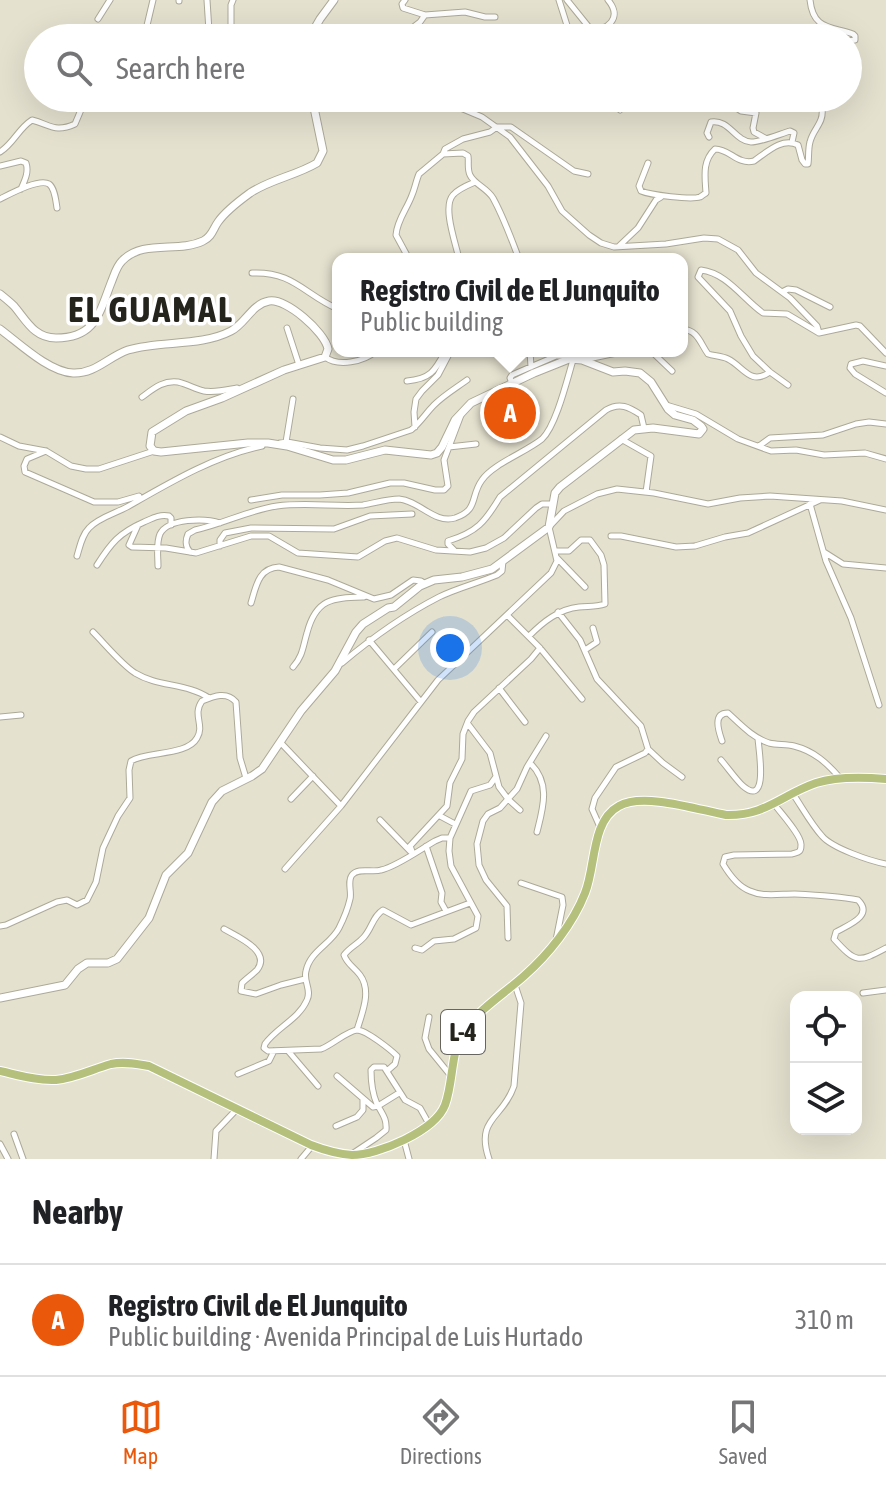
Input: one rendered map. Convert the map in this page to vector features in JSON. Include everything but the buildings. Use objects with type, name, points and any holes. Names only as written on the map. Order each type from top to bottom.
[{"type":"main road","points":[[600,827],[611,811],[629,801],[650,801],[739,815],[753,813],[815,783],[869,777],[886,779]]},
{"type":"main road","name":"L-4","points":[[0,1071],[34,1079],[55,1080],[79,1076],[114,1063],[149,1066],[312,1146],[351,1154],[378,1150],[429,1124],[444,1109],[459,1039],[480,1014],[526,974],[565,928],[585,893],[600,827]]},
{"type":"street","points":[[98,19],[110,0]]},
{"type":"street","points":[[147,24],[153,0]]},
{"type":"street","points":[[207,0],[208,24]]},
{"type":"street","points":[[231,24],[233,0]]},
{"type":"street","points":[[317,24],[334,0]]},
{"type":"street","points":[[405,0],[403,8],[425,15],[465,12],[495,17]]},
{"type":"street","points":[[559,0],[567,24]]},
{"type":"street","points":[[567,0],[586,24]]},
{"type":"street","points":[[608,0],[614,7],[610,24]]},
{"type":"street","points":[[810,0],[811,13],[822,24]]},
{"type":"street","points":[[417,24],[425,15]]},
{"type":"street","points":[[0,152],[10,146],[24,125],[32,120],[54,130],[64,129],[75,124],[80,112]]},
{"type":"street","points":[[0,294],[14,306],[27,325],[45,336],[56,338],[79,334],[90,328],[116,270],[133,253],[204,241],[212,234],[218,221],[250,193],[273,180],[317,163],[323,151],[315,112]]},
{"type":"street","points":[[470,112],[510,137],[548,186],[562,211],[601,243],[619,246],[718,239],[738,250],[756,273],[790,298],[817,326],[819,333]]},
{"type":"street","points":[[748,112],[757,116],[754,132],[766,138]]},
{"type":"street","points":[[648,163],[639,186],[644,193],[704,196],[705,163],[715,149],[721,149],[739,161],[749,162],[786,141],[798,145],[802,160],[808,164],[810,144],[823,120],[823,112]]},
{"type":"street","points":[[709,137],[707,133],[711,122],[716,121],[746,140],[756,141],[790,131],[794,133],[792,142]]},
{"type":"street","points":[[406,253],[396,235],[398,223],[419,174],[445,149],[463,139],[497,127],[511,127],[574,171],[588,174]]},
{"type":"street","points":[[443,154],[463,153],[468,156],[471,178],[491,194],[517,253]]},
{"type":"street","points":[[0,166],[21,161],[26,163],[28,168],[21,189]]},
{"type":"street","points":[[458,253],[448,203],[452,196],[476,182]]},
{"type":"street","points":[[0,199],[21,189],[48,183],[52,187],[57,208]]},
{"type":"street","points":[[619,246],[638,228],[662,196]]},
{"type":"street","points":[[788,385],[753,356],[730,311],[698,277],[701,270],[716,274],[763,313],[787,314],[819,333],[860,326],[886,353]]},
{"type":"street","points":[[252,273],[290,279],[332,305]]},
{"type":"street","points":[[782,292],[796,290],[830,307]]},
{"type":"street","points":[[2,331],[53,368],[65,373],[89,372],[131,350],[222,335],[235,330],[262,303],[278,301],[323,336],[328,349],[325,357]]},
{"type":"street","points":[[287,328],[299,365]]},
{"type":"street","points":[[688,330],[697,335],[708,354],[727,358],[754,377],[763,377],[770,372]]},
{"type":"street","points":[[154,451],[149,440],[152,432],[186,411],[325,357]]},
{"type":"street","points":[[325,357],[336,363],[370,357]]},
{"type":"street","points":[[407,381],[431,374],[442,357]]},
{"type":"street","points":[[415,428],[416,399],[448,357]]},
{"type":"street","points":[[530,357],[531,367]]},
{"type":"street","points":[[512,383],[512,375],[554,357]]},
{"type":"street","points":[[285,869],[341,806],[438,680],[551,573],[557,561],[549,527],[555,493],[566,481],[634,430],[702,432],[701,426],[668,409],[651,382],[640,373],[613,372],[574,357]]},
{"type":"street","points":[[0,437],[19,446],[46,451],[71,466],[99,469],[154,451],[248,443],[287,446],[333,460],[346,460],[385,450],[431,455],[442,447],[455,420],[471,403],[559,362],[594,357]]},
{"type":"street","points":[[658,357],[672,371]]},
{"type":"street","points":[[190,552],[186,546],[188,534],[277,506],[363,505],[393,499],[405,500],[435,517],[447,520],[460,516],[471,509],[480,482],[486,475],[544,437],[578,360]]},
{"type":"street","points":[[886,366],[863,361],[851,364],[850,368],[886,393]]},
{"type":"street","points":[[77,556],[83,536],[91,526],[148,494],[240,450],[286,442],[347,450],[363,446],[415,428],[437,402],[467,380]]},
{"type":"street","points":[[142,397],[160,384],[170,382],[219,392],[242,387]]},
{"type":"street","points":[[286,442],[293,399]]},
{"type":"street","points":[[665,404],[696,414],[738,439],[771,451],[796,450],[824,455],[865,453],[886,459]]},
{"type":"street","points":[[455,551],[448,541],[475,530],[500,497],[606,410],[620,405],[628,407],[641,415],[644,428]]},
{"type":"street","points":[[251,500],[348,493],[390,483],[444,490],[448,486],[448,478],[444,460],[463,411]]},
{"type":"street","points":[[759,447],[770,438],[823,435],[869,422],[886,424]]},
{"type":"street","points":[[621,439],[651,456],[646,492]]},
{"type":"street","points":[[449,447],[476,444]]},
{"type":"street","points":[[46,451],[27,459],[25,472],[94,502],[118,502],[148,494]]},
{"type":"street","points":[[338,667],[363,624],[434,580],[479,574],[492,569],[549,527],[564,511],[597,494],[617,489],[708,504],[770,496],[810,503]]},
{"type":"street","points":[[269,508],[287,495]]},
{"type":"street","points":[[611,536],[676,547],[695,546],[748,533],[820,500],[886,510]]},
{"type":"street","points":[[810,503],[823,551],[851,618],[879,705]]},
{"type":"street","points":[[138,525],[129,545],[132,547],[205,551],[251,536],[269,536],[298,553],[353,558],[397,538],[436,550],[470,552],[486,548],[504,538],[542,504],[553,504]]},
{"type":"street","points":[[97,565],[112,541],[127,530],[162,514],[171,518],[171,525]]},
{"type":"street","points":[[220,546],[225,533],[251,528],[334,529],[370,516],[412,514]]},
{"type":"street","points":[[158,566],[158,538],[162,530],[171,525],[202,519],[221,523]]},
{"type":"street","points":[[529,636],[558,612],[605,604],[604,565],[590,540],[581,540],[569,551],[556,554]]},
{"type":"street","points":[[823,551],[843,564],[886,568]]},
{"type":"street","points":[[556,554],[585,587]]},
{"type":"street","points":[[0,998],[65,985],[87,963],[108,963],[117,959],[149,918],[166,875],[188,853],[212,802],[222,791],[262,769],[301,711],[338,667],[369,640],[442,595],[497,575],[502,571],[503,561]]},
{"type":"street","points":[[251,603],[259,577],[272,567],[328,580],[365,597]]},
{"type":"street","points":[[293,667],[300,659],[313,615],[319,606],[342,597],[382,598],[413,580],[425,584]]},
{"type":"street","points":[[558,612],[580,640],[597,679],[641,726],[648,749],[682,777]]},
{"type":"street","points":[[507,615],[540,648],[582,699]]},
{"type":"street","points":[[585,650],[597,642],[593,628]]},
{"type":"street","points":[[93,632],[133,672],[166,685],[200,692],[209,698]]},
{"type":"street","points":[[394,669],[432,632]]},
{"type":"street","points":[[369,640],[421,702]]},
{"type":"street","points":[[413,854],[410,846],[447,806],[450,783],[462,759],[463,734],[474,712],[540,648]]},
{"type":"street","points":[[499,688],[525,722]]},
{"type":"street","points":[[0,926],[57,902],[67,900],[77,905],[87,900],[96,882],[103,848],[130,798],[131,761],[177,750],[194,742],[199,730],[198,707],[202,701],[224,695],[236,702],[240,758],[246,778]]},
{"type":"street","points":[[722,741],[718,721],[723,713],[728,713],[767,743],[794,746],[818,756],[840,779]]},
{"type":"street","points":[[0,717],[21,715]]},
{"type":"street","points":[[467,724],[490,753],[495,778],[508,799],[520,810]]},
{"type":"street","points":[[508,938],[507,906],[486,880],[477,851],[483,821],[517,789],[546,736]]},
{"type":"street","points":[[721,760],[743,787],[756,789],[762,777],[758,738]]},
{"type":"street","points":[[281,743],[341,806]]},
{"type":"street","points":[[600,827],[592,809],[595,798],[616,767],[648,749]]},
{"type":"street","points":[[530,763],[543,785],[544,803],[537,832]]},
{"type":"street","points":[[291,799],[313,776]]},
{"type":"street","points":[[415,948],[422,950],[434,941],[454,939],[476,928],[478,916],[451,866],[450,838],[471,791],[490,785],[495,778]]},
{"type":"street","points":[[793,794],[830,844],[886,864]]},
{"type":"street","points":[[774,804],[801,841],[802,848],[792,854],[725,857],[723,864],[729,873],[750,892],[858,900],[864,909],[859,919],[836,932],[834,939],[849,956],[862,959],[886,948]]},
{"type":"street","points":[[440,816],[455,824]]},
{"type":"street","points":[[380,820],[413,854]]},
{"type":"street","points":[[387,1071],[395,1064],[397,1056],[357,1030],[328,1047],[289,1051],[264,1048],[308,999],[305,974],[309,961],[338,930],[350,899],[350,878],[353,873],[383,870],[442,838],[450,838]]},
{"type":"street","points":[[426,846],[446,911]]},
{"type":"street","points":[[521,883],[562,897],[556,940]]},
{"type":"street","points":[[357,1030],[366,993],[364,981],[344,955],[364,938],[378,912],[383,910],[411,925],[470,903]]},
{"type":"street","points":[[224,929],[249,943],[260,959],[257,969],[242,983],[241,991],[256,994],[305,979]]},
{"type":"street","points":[[489,1159],[484,1135],[514,1086],[521,1003],[515,984]]},
{"type":"street","points":[[863,993],[886,990]]},
{"type":"street","points":[[429,1017],[425,1038],[429,1049],[452,1077]]},
{"type":"street","points":[[238,1074],[269,1061],[274,1051]]},
{"type":"street","points":[[289,1051],[318,1086]]},
{"type":"street","points":[[351,1154],[386,1130],[387,1119],[378,1106],[370,1076],[371,1070],[378,1066],[384,1067],[399,1093],[420,1108],[429,1124]]},
{"type":"street","points":[[337,1076],[373,1107],[399,1093]]},
{"type":"street","points":[[336,1126],[357,1117],[363,1110],[363,1099]]},
{"type":"street","points":[[214,1159],[216,1131],[237,1109]]},
{"type":"street","points":[[14,1134],[23,1159]]},
{"type":"street","points":[[404,1139],[409,1159]]},
{"type":"street","points":[[0,1144],[8,1159]]},
{"type":"street","points":[[301,1159],[312,1146]]},
{"type":"street","points":[[0,1154],[8,1159]]},
{"type":"place","name":"Registro Civil de El Junquito","points":[[510,413]]},
{"type":"district","name":"EL GUAMAL","points":[[151,309]]}]
